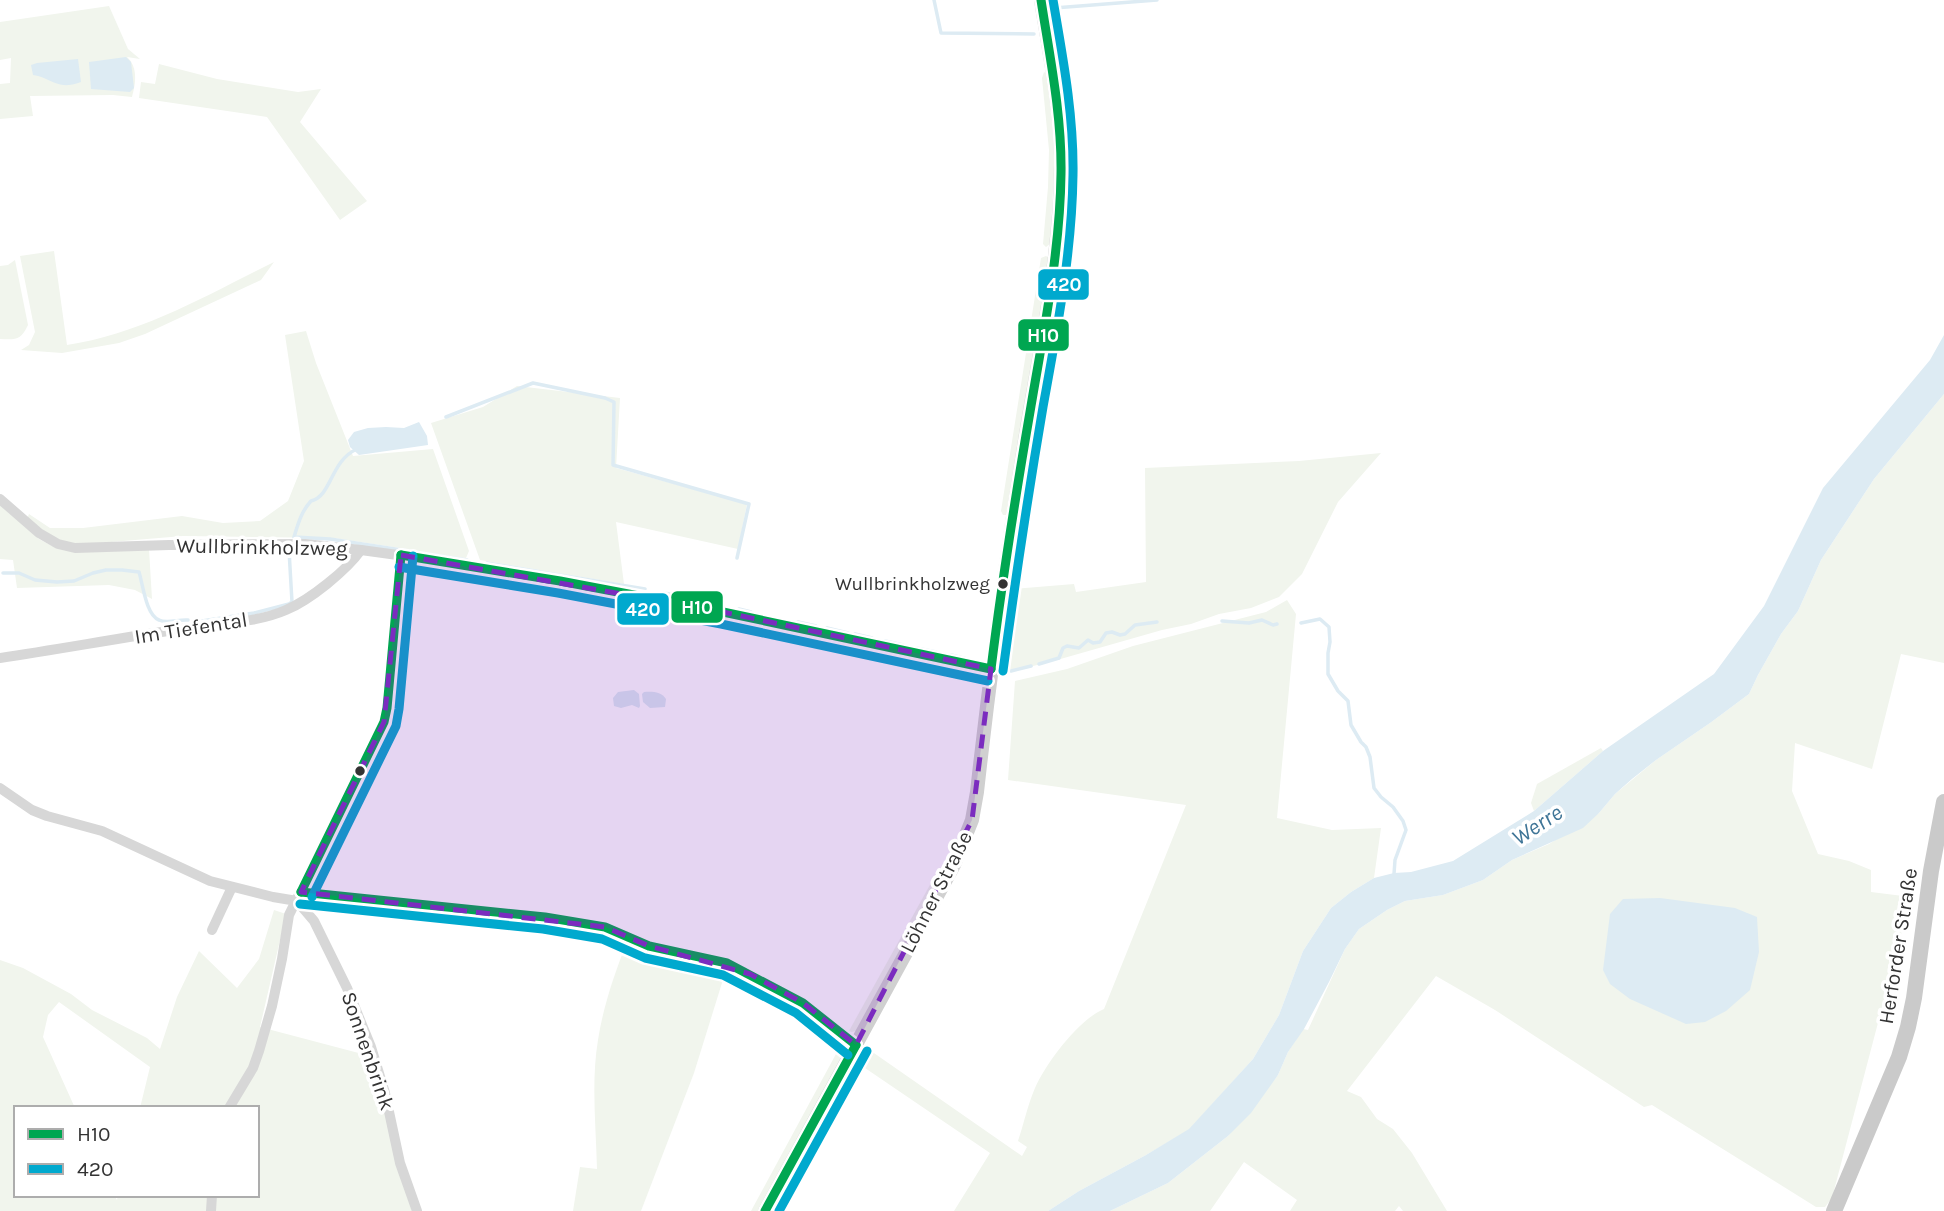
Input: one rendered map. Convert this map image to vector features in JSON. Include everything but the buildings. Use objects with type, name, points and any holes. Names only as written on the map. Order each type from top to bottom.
[{"type":"main road","name":"Löhner Straße","points":[[765,1211],[948,876],[966,836],[977,792],[1010,532],[1050,288],[1059,207],[1061,156],[1058,113],[1041,0]]},
{"type":"main road","name":"Herforder Straße","points":[[1834,1211],[1899,1057],[1908,1027],[1944,802]]},
{"type":"street","name":"Wullbrinkholzweg","points":[[0,499],[39,533],[58,544],[75,548],[305,544],[401,555],[560,581],[723,612],[991,669]]},
{"type":"street","name":"Im Tiefental","points":[[0,659],[283,612],[312,595],[353,561],[361,550]]},
{"type":"street","points":[[230,1106],[253,1068],[259,1051],[280,971],[289,915],[384,722],[401,555]]},
{"type":"street","points":[[0,788],[32,810],[102,831],[191,874],[232,887],[299,897],[545,917],[605,927],[649,946],[727,963],[803,1003],[856,1045]]},
{"type":"street","points":[[212,930],[232,887]]},
{"type":"street","name":"Sonnenbrink","points":[[299,897],[347,988],[371,1047],[385,1093],[400,1163],[417,1211]]},
{"type":"highlighted area","points":[[401,555],[723,612],[991,669],[972,820],[856,1045],[803,1003],[750,974],[649,946],[605,927],[301,892],[384,722]]},
{"type":"shaded area","points":[[109,6],[128,49],[140,59],[127,57],[131,61],[135,76],[132,97],[30,96],[33,116],[0,119],[0,84],[10,83],[11,58],[0,60],[0,22]]},
{"type":"shaded area","points":[[159,64],[217,79],[298,92],[321,89],[300,122],[367,201],[340,220],[267,117],[139,98],[141,82],[155,84]]},
{"type":"shaded area","points":[[1044,72],[1048,75],[1055,155],[1050,244],[1046,247],[1043,244],[1049,150],[1042,78]]},
{"type":"shaded area","points":[[54,251],[67,345],[94,340],[147,323],[274,262],[261,280],[145,334],[119,343],[62,353],[21,350],[29,345],[35,332],[20,256]]},
{"type":"shaded area","points":[[1041,258],[1049,258],[1008,512],[1003,515],[1001,511]]},
{"type":"shaded area","points":[[15,260],[28,325],[17,338],[0,339],[0,266]]},
{"type":"shaded area","points":[[306,331],[353,456],[433,449],[469,551],[466,558],[334,538],[183,536],[75,545],[57,540],[27,519],[29,514],[50,528],[83,528],[182,516],[223,523],[260,521],[288,501],[304,461],[285,335]]},
{"type":"shaded area","points":[[517,386],[620,398],[616,468],[747,504],[738,549],[616,522],[624,584],[480,560],[431,423],[483,407]]},
{"type":"shaded area","points":[[1944,394],[1944,663],[1901,654],[1872,769],[1795,743],[1792,791],[1818,854],[1849,861],[1871,870],[1871,892],[1911,897],[1832,1198],[1825,1207],[1816,1207],[1652,1105],[1644,1107],[1495,1010],[1436,976],[1347,1091],[1361,1097],[1377,1119],[1393,1129],[1412,1153],[1447,1211],[1403,1211],[1399,1206],[1395,1211],[1290,1211],[1297,1200],[1244,1162],[1210,1211],[1110,1211],[1168,1183],[1228,1136],[1278,1075],[1288,1052],[1303,1029],[1308,1030],[1345,949],[1359,929],[1405,901],[1443,895],[1483,880],[1512,860],[1549,844],[1599,813],[1615,794],[1656,760],[1749,694],[1781,634],[1798,611],[1821,560],[1874,479]]},
{"type":"shaded area","points":[[1381,453],[1338,502],[1302,574],[1279,597],[1251,608],[1219,614],[1050,662],[1012,671],[999,670],[1013,589],[1074,584],[1076,592],[1146,582],[1145,468],[1299,461]]},
{"type":"shaded area","points":[[0,505],[39,539],[52,546],[149,549],[152,599],[135,590],[109,585],[17,588],[13,560],[0,559]]},
{"type":"shaded area","points":[[1287,600],[1296,614],[1277,818],[1332,830],[1381,828],[1374,878],[1331,908],[1303,951],[1279,1015],[1253,1059],[1189,1130],[1048,1211],[954,1211],[990,1153],[865,1068],[858,1068],[779,1211],[772,1211],[862,1045],[1022,1156],[1027,1147],[1018,1141],[1030,1100],[1040,1078],[1074,1032],[1094,1014],[1104,1009],[1186,805],[1008,780],[1015,681],[1067,669],[1133,646],[1266,612]]},
{"type":"shaded area","points":[[1601,748],[1603,751],[1534,811],[1531,803],[1537,784]]},
{"type":"shaded area","points":[[941,868],[944,871],[857,1031],[849,1031],[936,874]]},
{"type":"shaded area","points":[[274,910],[286,914],[260,1027],[370,1056],[412,1211],[0,1211],[0,960],[23,968],[71,994],[92,1010],[147,1038],[160,1049],[177,997],[199,951],[237,988],[259,959]],"holes":[[[59,1002],[150,1067],[140,1106],[259,1106],[259,1197],[118,1197],[117,1200],[115,1197],[14,1197],[14,1106],[74,1106],[43,1037],[48,1015]]]},
{"type":"shaded area","points":[[627,942],[704,961],[726,970],[694,1073],[641,1211],[573,1211],[580,1167],[597,1169],[594,1104],[596,1056],[606,1002]]},
{"type":"shaded area","points":[[843,1041],[845,1052],[759,1211],[751,1211]]},
{"type":"water","points":[[126,57],[131,62],[134,88],[130,92],[91,89],[89,62]]},
{"type":"water","points":[[78,59],[81,82],[60,85],[33,75],[31,65]]},
{"type":"water","name":"Werre","points":[[1944,335],[1944,394],[1874,479],[1821,560],[1798,611],[1781,634],[1749,694],[1632,779],[1583,828],[1512,860],[1483,880],[1443,895],[1405,901],[1359,929],[1345,949],[1278,1075],[1251,1113],[1228,1136],[1168,1183],[1110,1211],[1048,1211],[1189,1129],[1253,1059],[1279,1015],[1303,951],[1331,908],[1374,878],[1453,861],[1534,811],[1603,751],[1714,674],[1764,606],[1823,488],[1930,360]]},
{"type":"water","points":[[419,422],[427,436],[428,445],[359,455],[350,447],[348,440],[354,432],[368,428],[404,428]]},
{"type":"water","points":[[634,690],[639,694],[639,708],[632,705],[621,708],[614,706],[613,698],[618,692]]},
{"type":"water","points":[[644,692],[662,695],[666,699],[665,707],[650,708],[643,702]]},
{"type":"water","points":[[1660,898],[1735,908],[1757,917],[1759,952],[1750,990],[1726,1011],[1705,1022],[1686,1024],[1630,999],[1610,984],[1603,970],[1610,914],[1623,899]]},
{"type":"waterway","points":[[934,0],[941,33],[1034,34]]},
{"type":"waterway","points":[[1054,8],[1157,0]]},
{"type":"waterway","points":[[446,417],[533,383],[614,402],[613,465],[749,504],[737,558]]},
{"type":"waterway","points":[[357,449],[341,461],[323,492],[308,505],[300,518],[294,537],[330,539],[467,560]]},
{"type":"waterway","points":[[202,621],[254,613],[292,602],[289,550]]},
{"type":"waterway","points":[[487,563],[645,589]]},
{"type":"waterway","points":[[3,573],[19,573],[35,580],[57,582],[74,581],[106,570],[139,572],[148,606],[155,617],[166,622],[188,620]]},
{"type":"waterway","points":[[664,593],[679,596]]},
{"type":"waterway","points":[[690,599],[711,603]]},
{"type":"waterway","points":[[739,609],[751,612]]},
{"type":"waterway","points":[[1301,623],[1320,619],[1329,627],[1328,674],[1348,701],[1351,725],[1370,757],[1374,788],[1403,821],[1406,830],[1395,860],[1394,874]]},
{"type":"waterway","points":[[1222,621],[1249,623],[1262,620],[1277,624]]},
{"type":"waterway","points":[[798,622],[816,626]]},
{"type":"waterway","points":[[1039,664],[1059,658],[1063,648],[1067,646],[1079,648],[1088,640],[1093,643],[1100,642],[1106,633],[1125,634],[1135,625],[1157,622]]},
{"type":"waterway","points":[[827,628],[848,633]]},
{"type":"waterway","points":[[855,634],[872,638]]},
{"type":"waterway","points":[[885,641],[903,645]]},
{"type":"waterway","points":[[916,648],[936,652]]},
{"type":"waterway","points":[[951,655],[967,659]]},
{"type":"waterway","points":[[1011,671],[1031,666]]},
{"type":"transit line","name":"H10","points":[[991,669],[1058,232],[1060,130],[1041,0]]},
{"type":"transit line","name":"420","points":[[1003,671],[1070,233],[1072,131],[1053,0]]},
{"type":"transit line","name":"H10","points":[[401,555],[560,581],[723,612],[991,669]]},
{"type":"transit line","name":"H10","points":[[301,892],[384,722],[401,555]]},
{"type":"transit line","name":"420","points":[[312,897],[396,726],[413,556]]},
{"type":"transit line","name":"420","points":[[399,567],[558,593],[721,624],[988,681]]},
{"type":"transit line","name":"H10","points":[[301,892],[545,917],[605,927],[649,946],[727,963],[803,1003],[856,1045]]},
{"type":"transit line","name":"420","points":[[300,904],[543,929],[602,939],[645,958],[723,975],[796,1013],[848,1055]]},
{"type":"transit line","name":"H10","points":[[765,1211],[856,1045]]},
{"type":"transit line","name":"420","points":[[779,1211],[867,1051]]},
{"type":"place","name":"Wullbrinkholzweg","points":[[1003,584]]}]
